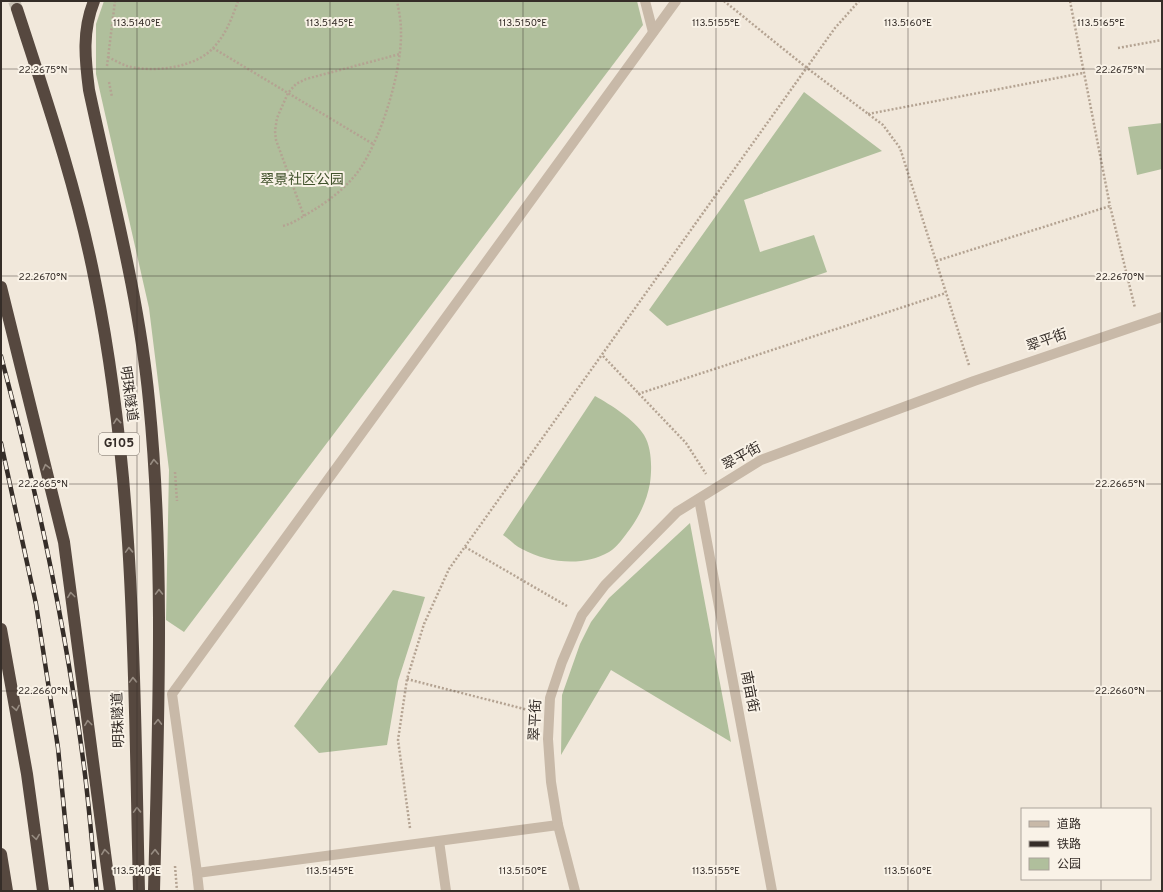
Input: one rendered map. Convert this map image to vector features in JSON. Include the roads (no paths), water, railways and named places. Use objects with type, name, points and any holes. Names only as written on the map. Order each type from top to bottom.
[{"type":"highway","points":[[94,1],[85,28],[84,58],[89,90],[135,306],[149,399],[158,516],[160,646],[154,891]]},
{"type":"highway","name":"明珠隧道","points":[[17,9],[69,177],[94,273],[114,397],[129,543],[139,891]]},
{"type":"highway","points":[[1,287],[64,542],[110,891]]},
{"type":"highway","points":[[1,629],[27,774],[44,891]]},
{"type":"highway","points":[[1,854],[7,891]]},
{"type":"street","points":[[645,1],[653,32]]},
{"type":"street","points":[[199,891],[172,694],[676,1]]},
{"type":"street","name":"翠平街","points":[[575,891],[558,825],[551,782],[548,739],[550,698],[562,662],[582,615],[605,585],[677,512],[761,460],[974,381],[1162,317]]},
{"type":"street","name":"南亩街","points":[[699,499],[772,891]]},
{"type":"street","points":[[197,873],[558,825]]},
{"type":"street","points":[[439,841],[446,891]]},
{"type":"tunnel","points":[[14,1],[17,9]]},
{"type":"railway","points":[[1,356],[38,506],[68,657],[85,775],[97,891]]},
{"type":"railway","points":[[1,443],[36,604],[58,748],[72,891]]},
{"type":"park label","name":"翠景社区公园","points":[[302,180]]}]
